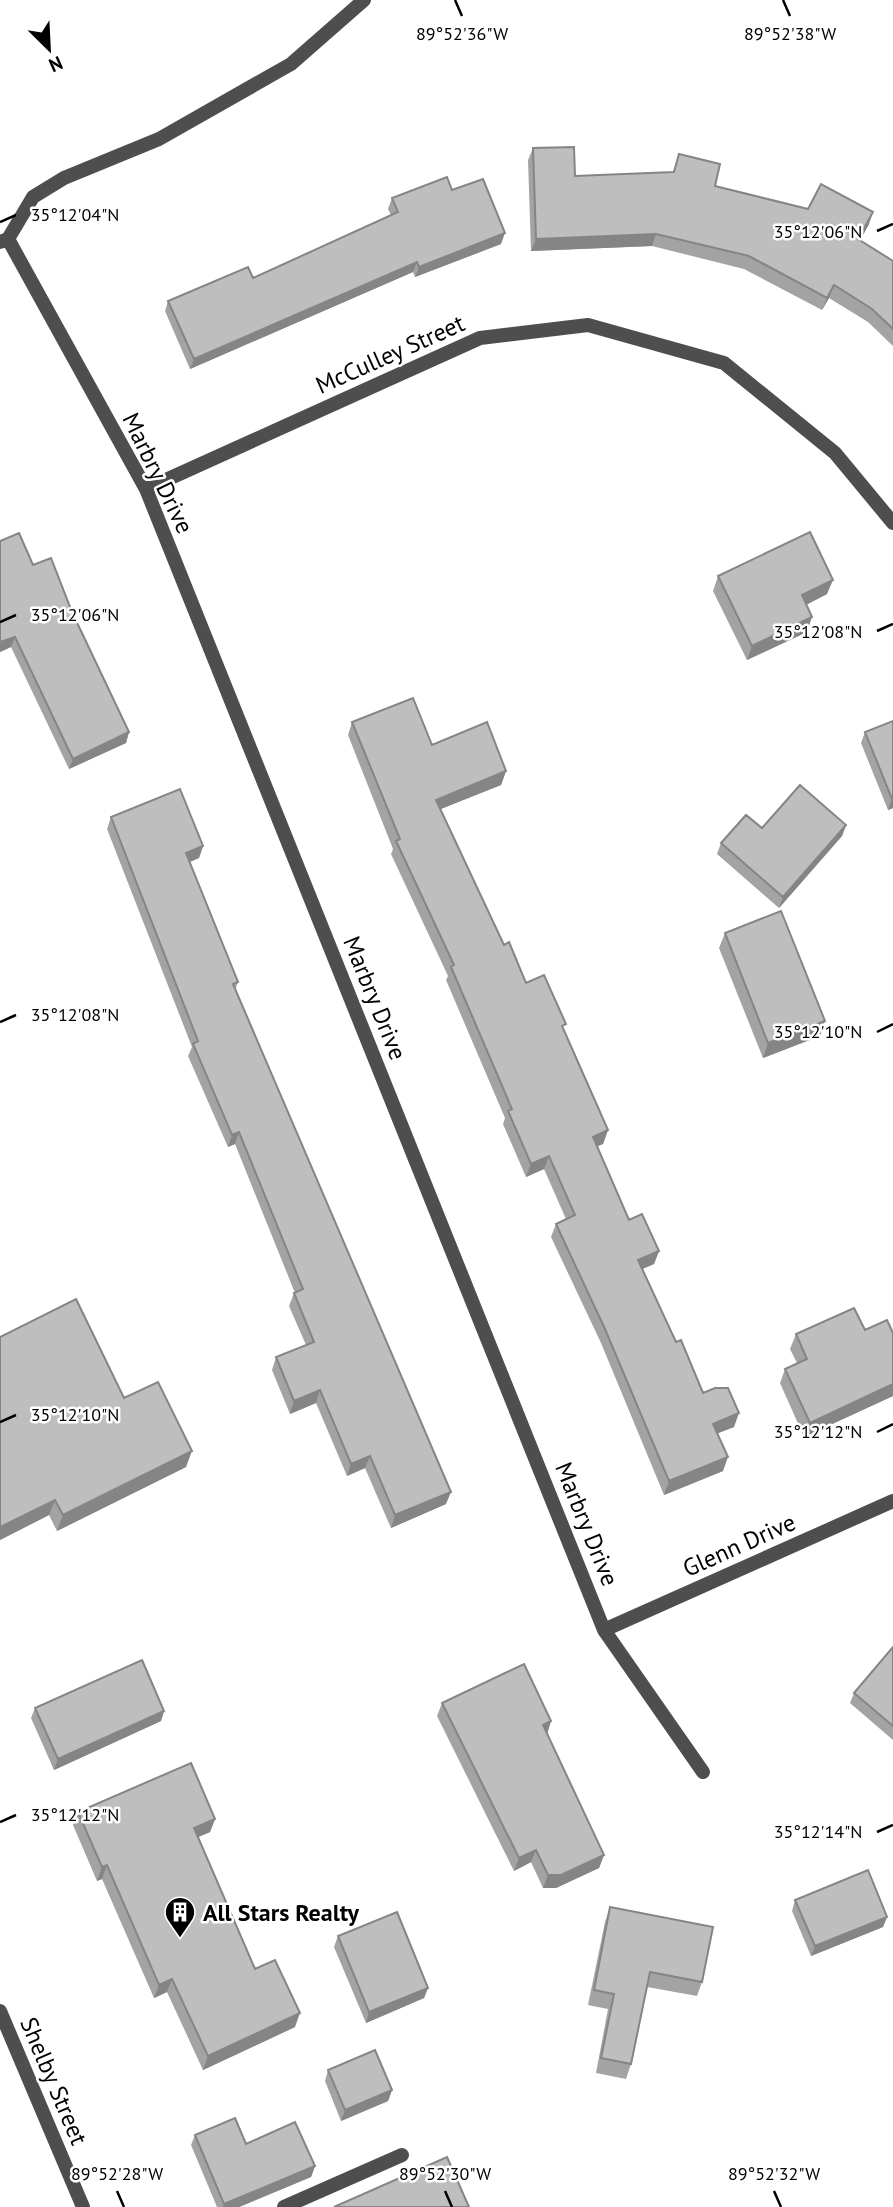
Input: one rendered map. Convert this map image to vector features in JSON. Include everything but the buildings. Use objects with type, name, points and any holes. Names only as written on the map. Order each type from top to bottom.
[{"type":"street","points":[[4,240],[33,197],[65,178],[159,139],[290,64],[364,0]]},
{"type":"street","name":"Marbry Drive","points":[[4,240],[146,489],[604,1630],[703,1772]]},
{"type":"street","name":"McCulley Street","points":[[146,489],[480,338],[587,325],[724,363],[835,453],[893,523]]},
{"type":"street","name":"Glenn Drive","points":[[604,1630],[893,1501]]},
{"type":"street","name":"Shelby Street","points":[[0,2011],[83,2207]]},
{"type":"street","points":[[284,2207],[402,2155]]},
{"type":"place","name":"All Stars Realty","points":[[180,1939]]}]
